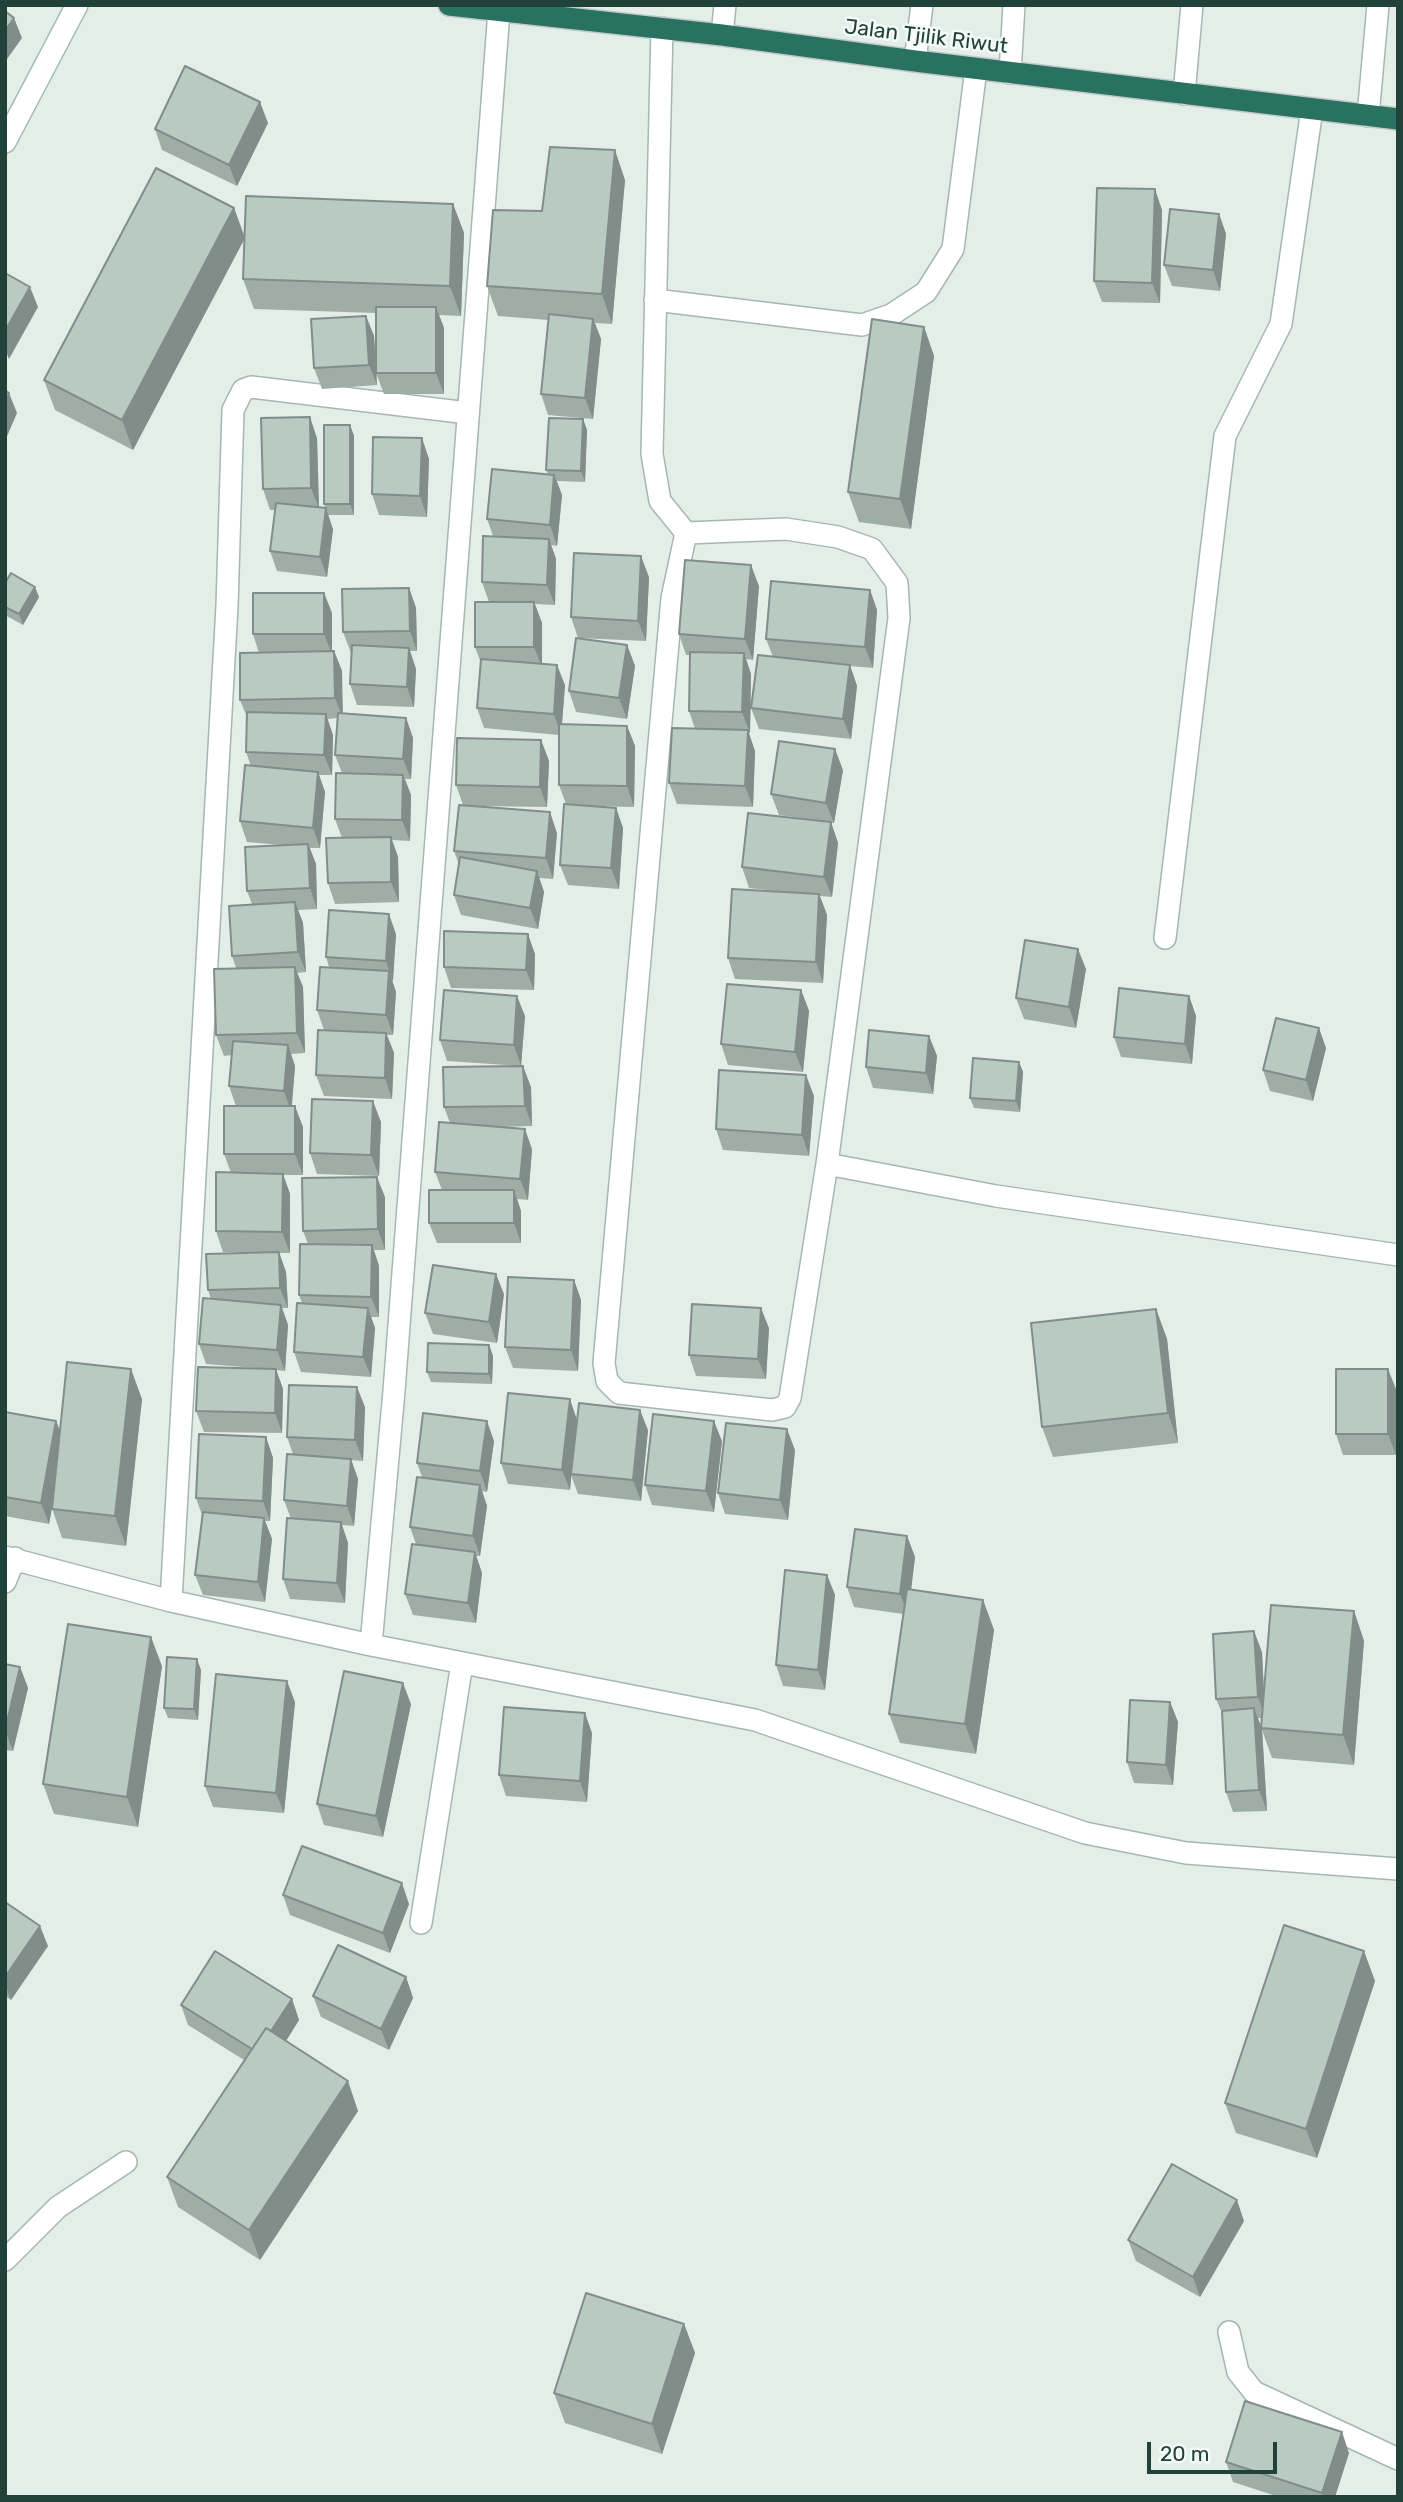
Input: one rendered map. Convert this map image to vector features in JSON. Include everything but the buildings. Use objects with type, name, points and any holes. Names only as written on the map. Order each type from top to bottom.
[{"type":"highway","name":"Jalan Tjilik Riwut","points":[[449,5],[722,35],[976,69],[1398,119]]},
{"type":"street","points":[[5,142],[77,5]]},
{"type":"street","points":[[722,35],[725,5]]},
{"type":"street","points":[[915,61],[922,5]]},
{"type":"street","points":[[1010,73],[1014,5]]},
{"type":"street","points":[[1184,94],[1192,5]]},
{"type":"street","points":[[1368,116],[1378,5]]},
{"type":"street","points":[[371,1645],[394,1391],[499,11]]},
{"type":"street","points":[[662,28],[652,454],[660,501],[685,533],[672,598],[604,1363],[607,1381],[619,1393],[772,1410],[785,1407],[790,1398],[827,1164],[899,618],[897,583],[872,549],[838,537],[786,529],[685,533]]},
{"type":"street","points":[[655,300],[862,325],[891,315],[926,292],[953,249],[976,69]]},
{"type":"street","points":[[1165,938],[1225,436],[1281,324],[1312,109]]},
{"type":"street","points":[[171,1601],[228,606],[233,410],[243,390],[251,387],[468,412]]},
{"type":"street","points":[[827,1164],[996,1196],[1398,1255]]},
{"type":"street","points":[[5,1582],[10,1558],[171,1601],[371,1645],[755,1720],[1085,1833],[1186,1853],[1398,1869]]},
{"type":"street","points":[[421,1923],[462,1663]]},
{"type":"street","points":[[5,2260],[58,2207],[126,2162]]},
{"type":"street","points":[[1229,2332],[1238,2372],[1254,2392],[1398,2459]]}]
